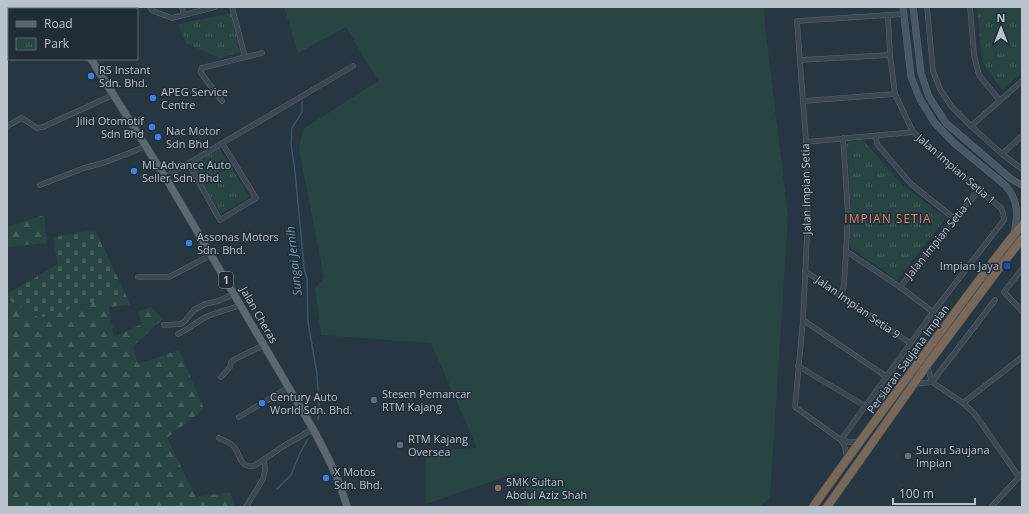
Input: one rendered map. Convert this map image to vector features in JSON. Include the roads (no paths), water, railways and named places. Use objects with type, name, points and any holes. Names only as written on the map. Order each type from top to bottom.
[{"type":"highway","name":"Persiaran Saujana Impian","points":[[813,507],[861,440],[1022,225]]},
{"type":"highway","name":"Persiaran Saujana Impian","points":[[827,507],[927,365],[1022,239]]},
{"type":"main road","name":"Jalan Cheras","points":[[92,60],[165,177],[329,457],[347,507]]},
{"type":"street","points":[[150,7],[153,11],[172,18],[215,7]]},
{"type":"street","points":[[182,7],[184,15]]},
{"type":"street","points":[[232,7],[245,57]]},
{"type":"street","points":[[903,7],[911,76],[920,99],[934,122],[954,143],[1005,185],[1011,192],[1017,211],[1014,234]]},
{"type":"street","points":[[913,7],[921,73],[929,97],[946,123],[1011,180],[1022,185]]},
{"type":"street","points":[[927,7],[934,71],[940,89],[952,106],[971,126],[1002,154],[1022,169]]},
{"type":"street","points":[[970,7],[974,55],[979,74],[1000,101]]},
{"type":"street","name":"Jalan Impian Setia","points":[[841,440],[795,407],[803,320],[808,214],[806,142],[797,21],[904,14]]},
{"type":"street","name":"Jalan Impian Setia 1","points":[[841,440],[933,312],[1004,220],[1001,208],[913,132],[895,94],[890,55],[888,16]]},
{"type":"street","points":[[222,101],[201,72],[202,68],[262,53]]},
{"type":"street","points":[[909,55],[919,54]]},
{"type":"street","points":[[800,60],[890,55]]},
{"type":"street","points":[[165,177],[353,66]]},
{"type":"street","points":[[971,126],[1022,81]]},
{"type":"street","points":[[803,101],[895,94]]},
{"type":"street","points":[[7,126],[22,118],[37,128],[44,127],[113,95]]},
{"type":"street","points":[[806,142],[913,132]]},
{"type":"street","points":[[876,136],[877,144],[911,184],[955,219]]},
{"type":"street","points":[[1002,154],[1022,136]]},
{"type":"street","points":[[841,295],[844,286],[848,214],[843,138]]},
{"type":"street","points":[[188,163],[220,220],[256,198],[222,143]]},
{"type":"street","points":[[40,185],[146,146]]},
{"type":"street","name":"Jalan Impian Setia 7","points":[[900,287],[979,190]]},
{"type":"street","points":[[846,251],[900,287],[933,312]]},
{"type":"street","points":[[138,277],[169,277],[211,255]]},
{"type":"street","points":[[1022,269],[1004,292],[1022,311]]},
{"type":"street","name":"Jalan Impian Setia 9","points":[[805,270],[910,344]]},
{"type":"street","points":[[164,325],[180,324],[185,321],[194,310],[205,304],[218,301],[234,294]]},
{"type":"street","points":[[932,382],[995,300]]},
{"type":"street","points":[[178,334],[208,316],[241,305]]},
{"type":"street","points":[[803,320],[887,377]]},
{"type":"street","points":[[221,377],[230,367],[231,362],[235,359],[264,345]]},
{"type":"street","points":[[964,403],[1022,358]]},
{"type":"street","points":[[927,365],[932,382]]},
{"type":"street","points":[[798,366],[866,406]]},
{"type":"street","points":[[914,384],[932,382],[964,403],[974,413],[1020,476],[991,507]]},
{"type":"street","points":[[239,417],[289,387]]},
{"type":"street","points":[[219,438],[234,447],[246,466],[254,466],[282,447],[313,429]]},
{"type":"street","points":[[841,440],[847,442],[861,440]]},
{"type":"street","points":[[841,440],[844,444],[847,459]]},
{"type":"street","points":[[246,507],[264,478],[264,459]]},
{"type":"waterway","name":"Sungai Jernih","points":[[302,102],[302,112],[292,128],[291,144],[304,268],[307,279],[308,322],[317,374],[319,405],[318,420]]},
{"type":"waterway","name":"Sungai Jernih","points":[[277,489],[291,475],[300,453],[308,439]]},
{"type":"place","name":"RS Instant Sdn. Bhd.","points":[[91,76]]},
{"type":"place","name":"APEG Service Centre","points":[[153,98]]},
{"type":"place","name":"Jilid Otomotif Sdn Bhd","points":[[152,127]]},
{"type":"place","name":"Nac Motor Sdn Bhd","points":[[158,137]]},
{"type":"place","name":"ML Advance Auto Seller Sdn. Bhd.","points":[[134,171]]},
{"type":"place","name":"Assonas Motors Sdn. Bhd.","points":[[189,243]]},
{"type":"place","name":"Impian Jaya","points":[[1007,266]]},
{"type":"place","name":"Stesen Pemancar RTM Kajang","points":[[374,400]]},
{"type":"place","name":"Century Auto World Sdn. Bhd.","points":[[262,403]]},
{"type":"place","name":"RTM Kajang Oversea","points":[[400,445]]},
{"type":"place","name":"Surau Saujana Impian","points":[[908,456]]},
{"type":"place","name":"X Motos Sdn. Bhd.","points":[[326,478]]},
{"type":"place","name":"SMK Sultan Abdul Aziz Shah","points":[[498,488]]},
{"type":"district","name":"IMPIAN SETIA","points":[[888,219]]}]
